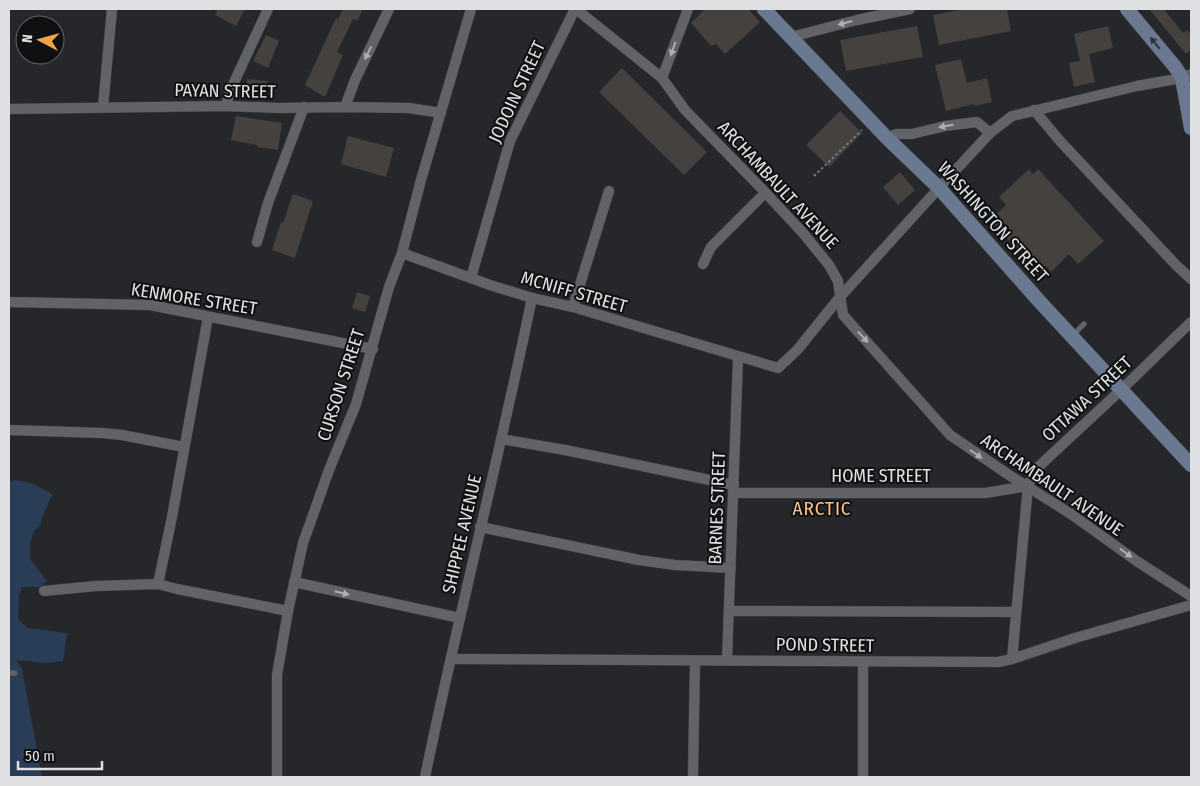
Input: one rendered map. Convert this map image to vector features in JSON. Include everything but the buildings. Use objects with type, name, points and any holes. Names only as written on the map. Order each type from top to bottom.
[{"type":"main road","name":"WASHINGTON STREET","points":[[764,9],[887,138],[939,188],[1072,336],[1191,464]]},
{"type":"main road","points":[[1127,9],[1176,68],[1186,76],[1191,128]]},
{"type":"street","points":[[104,107],[112,9]]},
{"type":"street","points":[[226,106],[230,91],[244,58],[268,9]]},
{"type":"street","points":[[345,106],[355,80],[390,9]]},
{"type":"street","name":"CURSON STREET","points":[[277,777],[277,675],[288,610],[303,543],[329,470],[356,404],[389,287],[402,253],[421,180],[471,9]]},
{"type":"street","name":"ARCHAMBAULT AVENUE","points":[[576,9],[662,78],[685,110],[803,233],[829,265],[838,281],[842,315],[950,435],[1071,514],[1138,562],[1191,596]]},
{"type":"street","name":"JODOIN STREET","points":[[471,278],[510,141],[576,9]]},
{"type":"street","points":[[662,78],[688,9]]},
{"type":"street","points":[[791,37],[910,9]]},
{"type":"street","points":[[840,297],[990,133],[1012,116],[1186,76]]},
{"type":"street","name":"PAYAN STREET","points":[[9,109],[226,106],[304,108],[345,106],[409,108],[441,113]]},
{"type":"street","points":[[257,242],[268,203],[304,108]]},
{"type":"street","points":[[1034,110],[1060,141],[1176,265],[1191,278]]},
{"type":"street","points":[[887,138],[896,134],[912,134],[944,126],[978,122],[990,133]]},
{"type":"street","points":[[573,307],[609,191]]},
{"type":"street","points":[[703,264],[711,247],[765,193]]},
{"type":"street","name":"MCNIFF STREET","points":[[402,253],[532,298],[573,307],[738,358],[778,368],[798,349],[840,297]]},
{"type":"street","name":"SHIPPEE AVENUE","points":[[425,777],[532,298]]},
{"type":"street","name":"KENMORE STREET","points":[[9,302],[150,305],[373,349]]},
{"type":"street","points":[[158,584],[208,317]]},
{"type":"street","name":"OTTAWA STREET","points":[[1012,659],[1028,486],[1035,470],[1191,322]]},
{"type":"street","name":"BARNES STREET","points":[[727,660],[738,358]]},
{"type":"street","points":[[9,430],[102,433],[184,447]]},
{"type":"street","name":"HOME STREET","points":[[501,439],[565,450],[733,489],[986,493],[1028,486]]},
{"type":"street","points":[[480,527],[639,560],[675,565],[731,568]]},
{"type":"street","points":[[294,582],[460,618]]},
{"type":"street","points":[[44,591],[96,586],[158,584],[288,610]]},
{"type":"street","name":"POND STREET","points":[[451,660],[985,662],[1012,659],[1075,638],[1191,605]]},
{"type":"street","points":[[730,611],[1016,612]]},
{"type":"street","points":[[693,777],[694,661]]},
{"type":"street","points":[[863,662],[863,777]]},
{"type":"lane","points":[[1072,336],[1084,324]]},
{"type":"path","points":[[814,176],[864,128]]},
{"type":"shaded area","points":[[13,480],[34,484],[53,495],[47,505],[40,526],[34,531],[30,543],[30,559],[47,581],[40,587],[22,587],[19,595],[18,619],[28,628],[67,633],[63,661],[48,663],[16,660],[22,669],[42,777],[9,777],[9,483]]},
{"type":"district","name":"ARCTIC","points":[[822,508]]}]
